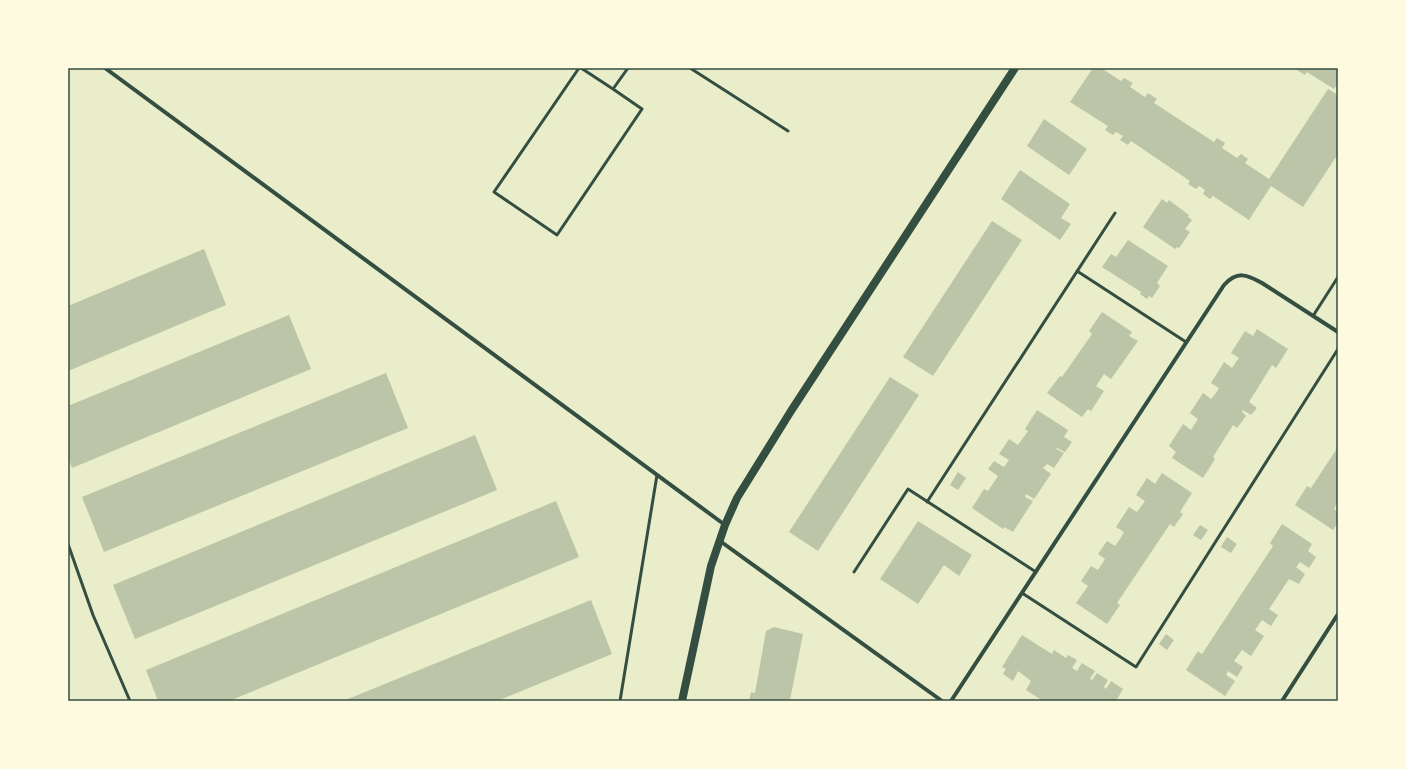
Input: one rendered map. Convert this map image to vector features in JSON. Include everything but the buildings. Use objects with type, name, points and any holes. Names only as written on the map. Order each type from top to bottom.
[{"type":"main road","points":[[682,701],[711,566],[725,525],[737,498],[758,462],[1015,68]]},
{"type":"street","points":[[105,68],[725,525]]},
{"type":"street","points":[[951,701],[1186,342],[1229,279],[1238,275],[1250,276],[1338,332]]},
{"type":"street","points":[[720,541],[942,701]]},
{"type":"street","points":[[1282,701],[1338,614]]},
{"type":"lane","points":[[580,68],[613,88],[642,109],[557,235],[494,192],[580,68]]},
{"type":"lane","points":[[613,88],[628,68]]},
{"type":"lane","points":[[690,68],[788,131]]},
{"type":"lane","points":[[927,502],[1115,213]]},
{"type":"lane","points":[[1077,272],[1186,342]]},
{"type":"lane","points":[[1313,316],[1338,276]]},
{"type":"lane","points":[[1022,593],[1136,667],[1338,349]]},
{"type":"lane","points":[[620,701],[657,476]]},
{"type":"lane","points":[[854,572],[908,489],[1036,572]]},
{"type":"lane","points":[[68,544],[93,615],[130,701]]}]
